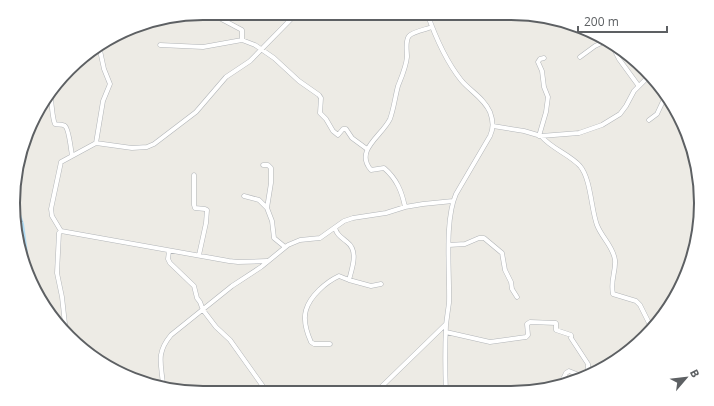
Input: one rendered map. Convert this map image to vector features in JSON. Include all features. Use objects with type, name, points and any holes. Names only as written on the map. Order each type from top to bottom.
[{"type":"street","points":[[223,20],[242,30],[242,40]]},
{"type":"street","points":[[268,261],[238,262],[61,231],[52,216],[52,197],[61,162],[96,143],[132,148],[154,144],[196,112],[226,77],[245,64],[261,50],[290,20]]},
{"type":"street","points":[[430,20],[451,64],[459,76],[481,99],[488,109],[492,118],[493,126],[490,136],[453,201],[450,225],[446,324],[446,386]]},
{"type":"street","points":[[405,207],[403,195],[391,174],[384,168],[371,170],[366,164],[365,157],[367,149],[383,130],[389,120],[404,73],[406,46],[409,37],[412,34],[432,27]]},
{"type":"street","points":[[160,45],[203,47],[242,40],[255,45],[274,58],[299,81],[321,97],[320,113],[336,134],[339,134],[343,129],[346,129],[352,138],[367,149]]},
{"type":"street","points":[[580,57],[600,44]]},
{"type":"street","points":[[96,143],[103,101],[110,86],[100,52]]},
{"type":"street","points":[[616,54],[638,85]]},
{"type":"street","points":[[540,136],[548,102],[542,71],[538,62],[540,59],[544,58]]},
{"type":"street","points":[[493,126],[524,131],[540,136],[575,134],[602,125],[623,111],[631,95],[638,85],[645,79]]},
{"type":"street","points":[[51,101],[54,124],[63,125],[66,127],[72,156]]},
{"type":"street","points":[[649,120],[657,114],[663,101]]},
{"type":"street","points":[[540,136],[576,162],[582,169],[586,178],[596,224],[608,243],[615,259],[612,280],[613,294],[636,301],[641,307],[649,324]]},
{"type":"street","points":[[263,165],[268,165],[271,168],[271,183],[267,208]]},
{"type":"street","points":[[194,175],[195,208],[207,210],[206,223],[199,255]]},
{"type":"street","points":[[244,196],[259,200],[267,208],[272,221],[274,238],[284,247]]},
{"type":"street","points":[[163,381],[160,357],[165,343],[171,335],[232,286],[261,267],[284,247],[300,240],[320,238],[344,221],[353,218],[386,213],[405,207],[435,202],[453,201]]},
{"type":"street","points":[[335,228],[340,236],[350,244],[354,252],[349,280]]},
{"type":"street","points":[[61,231],[59,233],[57,273],[62,297],[65,324]]},
{"type":"street","points":[[449,245],[465,244],[479,238],[484,238],[502,253],[505,270],[511,282],[512,289],[517,297]]},
{"type":"street","points":[[169,251],[169,261],[194,286],[197,298],[203,310],[230,340],[263,386]]},
{"type":"street","points":[[330,344],[314,344],[311,342],[306,322],[306,310],[317,293],[331,280],[339,276],[371,286],[381,284]]},
{"type":"street","points":[[446,332],[492,342],[526,337],[528,335],[528,324],[530,322],[554,322],[556,323],[556,330],[571,335],[572,340],[588,364],[588,369]]},
{"type":"street","points":[[382,386],[446,324]]},
{"type":"street","points":[[564,378],[568,372],[571,371],[576,374]]},
{"type":"water","points":[[20,211],[24,224],[29,258]]}]
